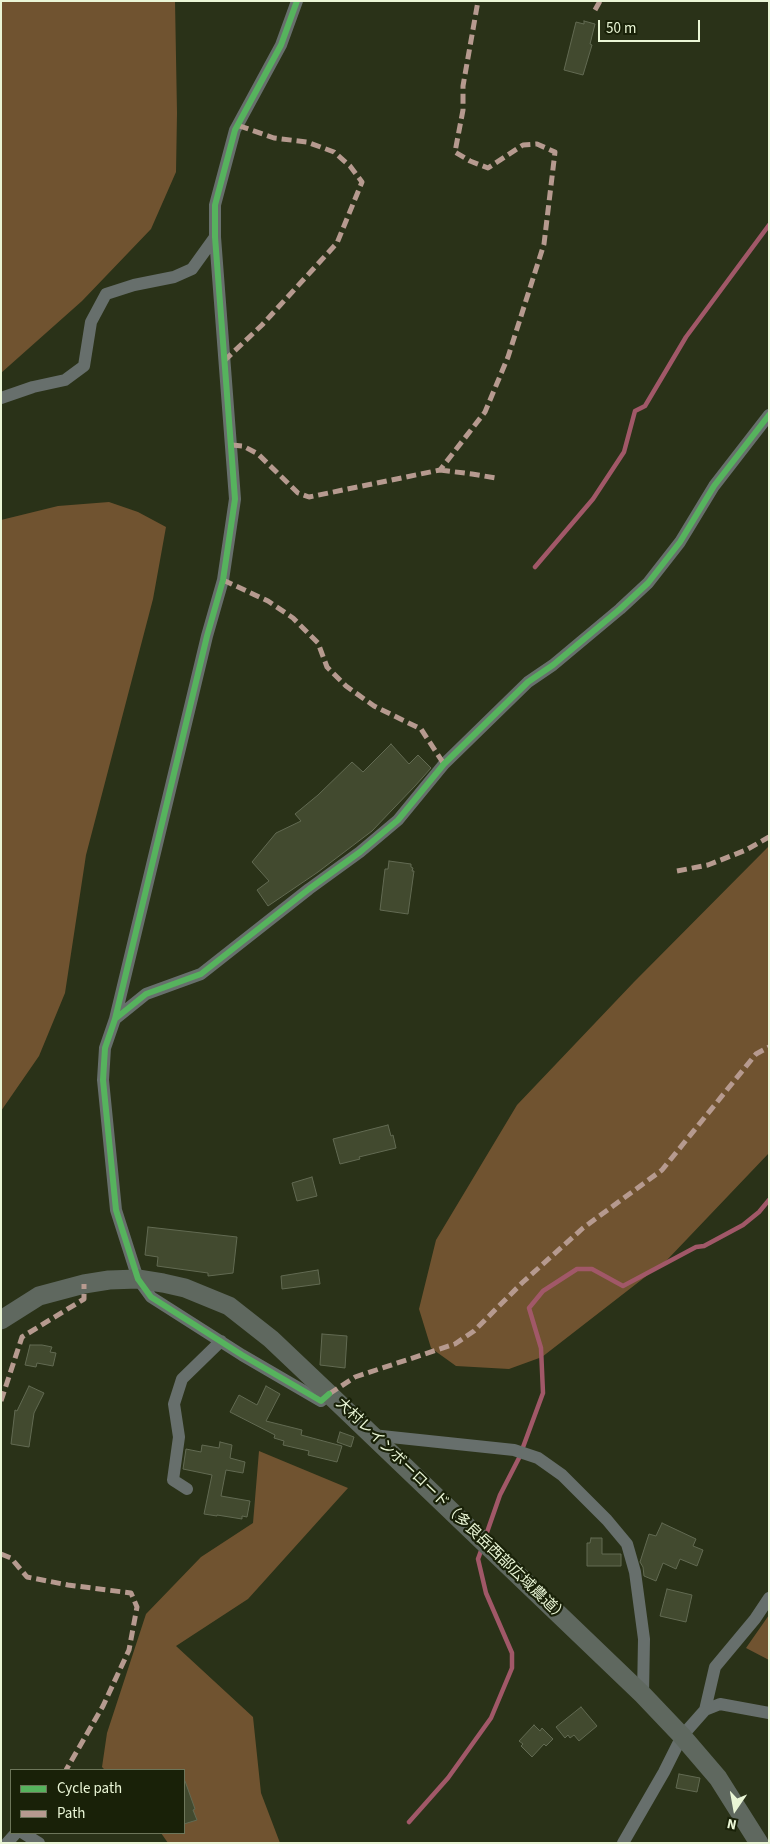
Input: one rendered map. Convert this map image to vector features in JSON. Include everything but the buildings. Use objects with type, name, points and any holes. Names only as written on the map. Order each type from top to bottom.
[{"type":"street","points":[[297,1],[282,45],[234,130],[215,205],[215,237],[235,499],[223,580],[207,636],[115,1019],[105,1048],[103,1080],[116,1210],[138,1279],[151,1297],[221,1341],[321,1401],[329,1394]]},
{"type":"street","points":[[1,398],[33,387],[65,380],[84,366],[91,322],[106,294],[134,285],[174,277],[192,268],[215,237]]},
{"type":"street","points":[[115,1019],[146,994],[201,974],[309,889],[360,852],[398,820],[444,764],[481,726],[528,682],[553,665],[648,583],[680,542],[714,486],[769,416]]},
{"type":"street","name":"大村レインボーロード（多良岳西部広域農道）","points":[[1,1320],[39,1296],[99,1280],[138,1279],[185,1288],[229,1306],[271,1339],[643,1695],[718,1778],[759,1843]]},
{"type":"street","points":[[187,1489],[173,1480],[179,1437],[174,1404],[182,1379],[221,1341]]},
{"type":"street","points":[[372,1435],[514,1450],[538,1458],[562,1475],[607,1520],[627,1544],[635,1572],[644,1638],[643,1695]]},
{"type":"street","points":[[705,1710],[715,1667],[755,1619],[769,1598]]},
{"type":"street","points":[[623,1843],[664,1772],[682,1736],[705,1710],[720,1704],[769,1713]]},
{"type":"street","points":[[25,1834],[39,1843]]},
{"type":"shaded area","points":[[1,1],[175,1],[177,113],[176,172],[151,229],[82,301],[1,373]]},
{"type":"shaded area","points":[[109,502],[138,512],[166,527],[153,599],[86,855],[65,993],[39,1056],[1,1111],[1,520],[58,506]]},
{"type":"shaded area","points":[[769,846],[769,1153],[667,1260],[542,1357],[509,1369],[456,1366],[431,1348],[419,1309],[436,1240],[517,1105],[634,982]]},
{"type":"shaded area","points":[[259,1451],[348,1488],[248,1599],[176,1646],[253,1717],[261,1793],[280,1843],[168,1843],[162,1834],[185,1834],[185,1769],[104,1769],[102,1767],[107,1733],[146,1614],[201,1557],[253,1523]]},
{"type":"shaded area","points":[[769,1615],[769,1660],[746,1648]]},
{"type":"waterway","points":[[535,567],[593,499],[624,452],[635,411],[645,406],[686,337],[769,225]]},
{"type":"waterway","points":[[485,1538],[500,1495],[519,1458],[543,1393],[541,1348],[529,1308],[543,1291],[577,1269],[592,1269],[623,1286],[696,1247],[704,1246],[743,1225],[759,1212],[769,1200]]},
{"type":"waterway","points":[[409,1822],[448,1778],[491,1718],[512,1668],[512,1653],[486,1593],[478,1559],[482,1548]]},
{"type":"marked path","points":[[232,445],[243,446],[258,454],[298,493],[309,497],[440,470],[485,412],[508,357],[544,244],[555,152],[537,144],[523,145],[488,168],[470,161],[455,152],[463,110],[463,86],[478,1]]},
{"type":"marked path","points":[[595,10],[600,1]]},
{"type":"marked path","points":[[224,361],[262,325],[337,243],[362,182],[350,166],[334,152],[307,142],[274,138],[237,125]]},
{"type":"marked path","points":[[440,470],[496,478]]},
{"type":"marked path","points":[[223,580],[268,601],[293,618],[318,643],[327,667],[346,686],[374,706],[421,729],[444,764]]},
{"type":"marked path","points":[[677,871],[708,865],[746,850],[769,837]]},
{"type":"marked path","points":[[329,1394],[355,1377],[455,1344],[474,1331],[523,1282],[583,1228],[662,1170],[756,1054],[769,1047]]},
{"type":"marked path","points":[[1,1401],[22,1337],[84,1299],[84,1284]]},
{"type":"marked path","points":[[1,1554],[11,1558],[27,1577],[68,1585],[131,1593],[137,1607],[129,1650],[103,1706],[67,1769]]},
{"type":"cycle path","points":[[297,1],[281,45],[235,130],[215,205],[215,237],[235,499],[223,580],[207,636],[115,1019],[105,1048],[103,1080],[116,1210],[138,1279],[151,1297],[242,1355],[321,1401],[329,1394]]},
{"type":"cycle path","points":[[115,1019],[146,994],[201,974],[309,889],[360,852],[398,820],[444,764],[528,682],[553,665],[648,583],[680,542],[714,486],[769,415]]}]
